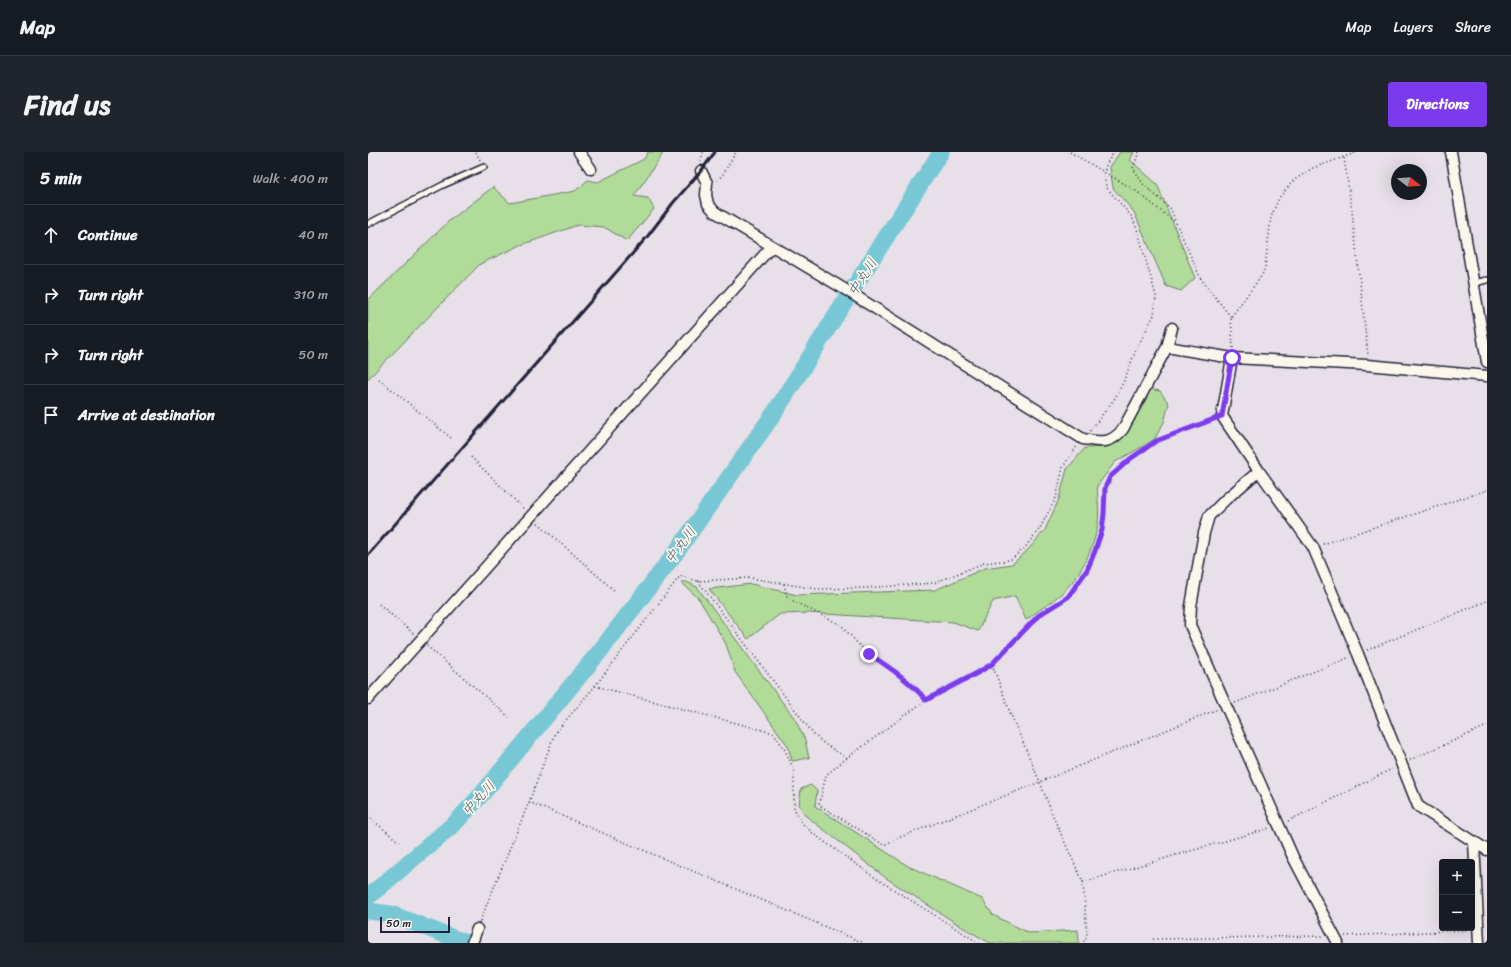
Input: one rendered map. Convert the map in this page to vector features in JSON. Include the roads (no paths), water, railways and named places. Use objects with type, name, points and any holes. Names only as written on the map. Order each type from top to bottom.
[{"type":"street","points":[[579,152],[591,168]]},
{"type":"street","points":[[1451,152],[1487,362]]},
{"type":"street","points":[[701,171],[707,182],[706,195],[708,204],[715,212],[850,292],[1083,439],[1108,442],[1117,437],[1123,429],[1167,347],[1172,328]]},
{"type":"street","points":[[368,699],[772,246]]},
{"type":"street","points":[[1167,347],[1232,358],[1368,365],[1487,377],[1487,382]]},
{"type":"street","points":[[1232,358],[1222,416],[1313,547],[1358,654],[1418,806],[1487,850]]},
{"type":"street","points":[[1259,471],[1226,499],[1209,516],[1204,533],[1191,606],[1190,625],[1293,857],[1336,940]]},
{"type":"street","points":[[1474,842],[1479,943]]},
{"type":"street","points":[[472,943],[477,929]]},
{"type":"lane","points":[[368,224],[443,185],[484,168]]},
{"type":"lane","points":[[1474,283],[1487,280]]},
{"type":"waterway","name":"中丸川","points":[[368,897],[455,823],[482,794],[600,651],[677,551],[775,412],[941,152]]},
{"type":"waterway","points":[[368,911],[391,914],[466,943]]},
{"type":"railway","points":[[368,555],[647,237],[715,152]]}]
